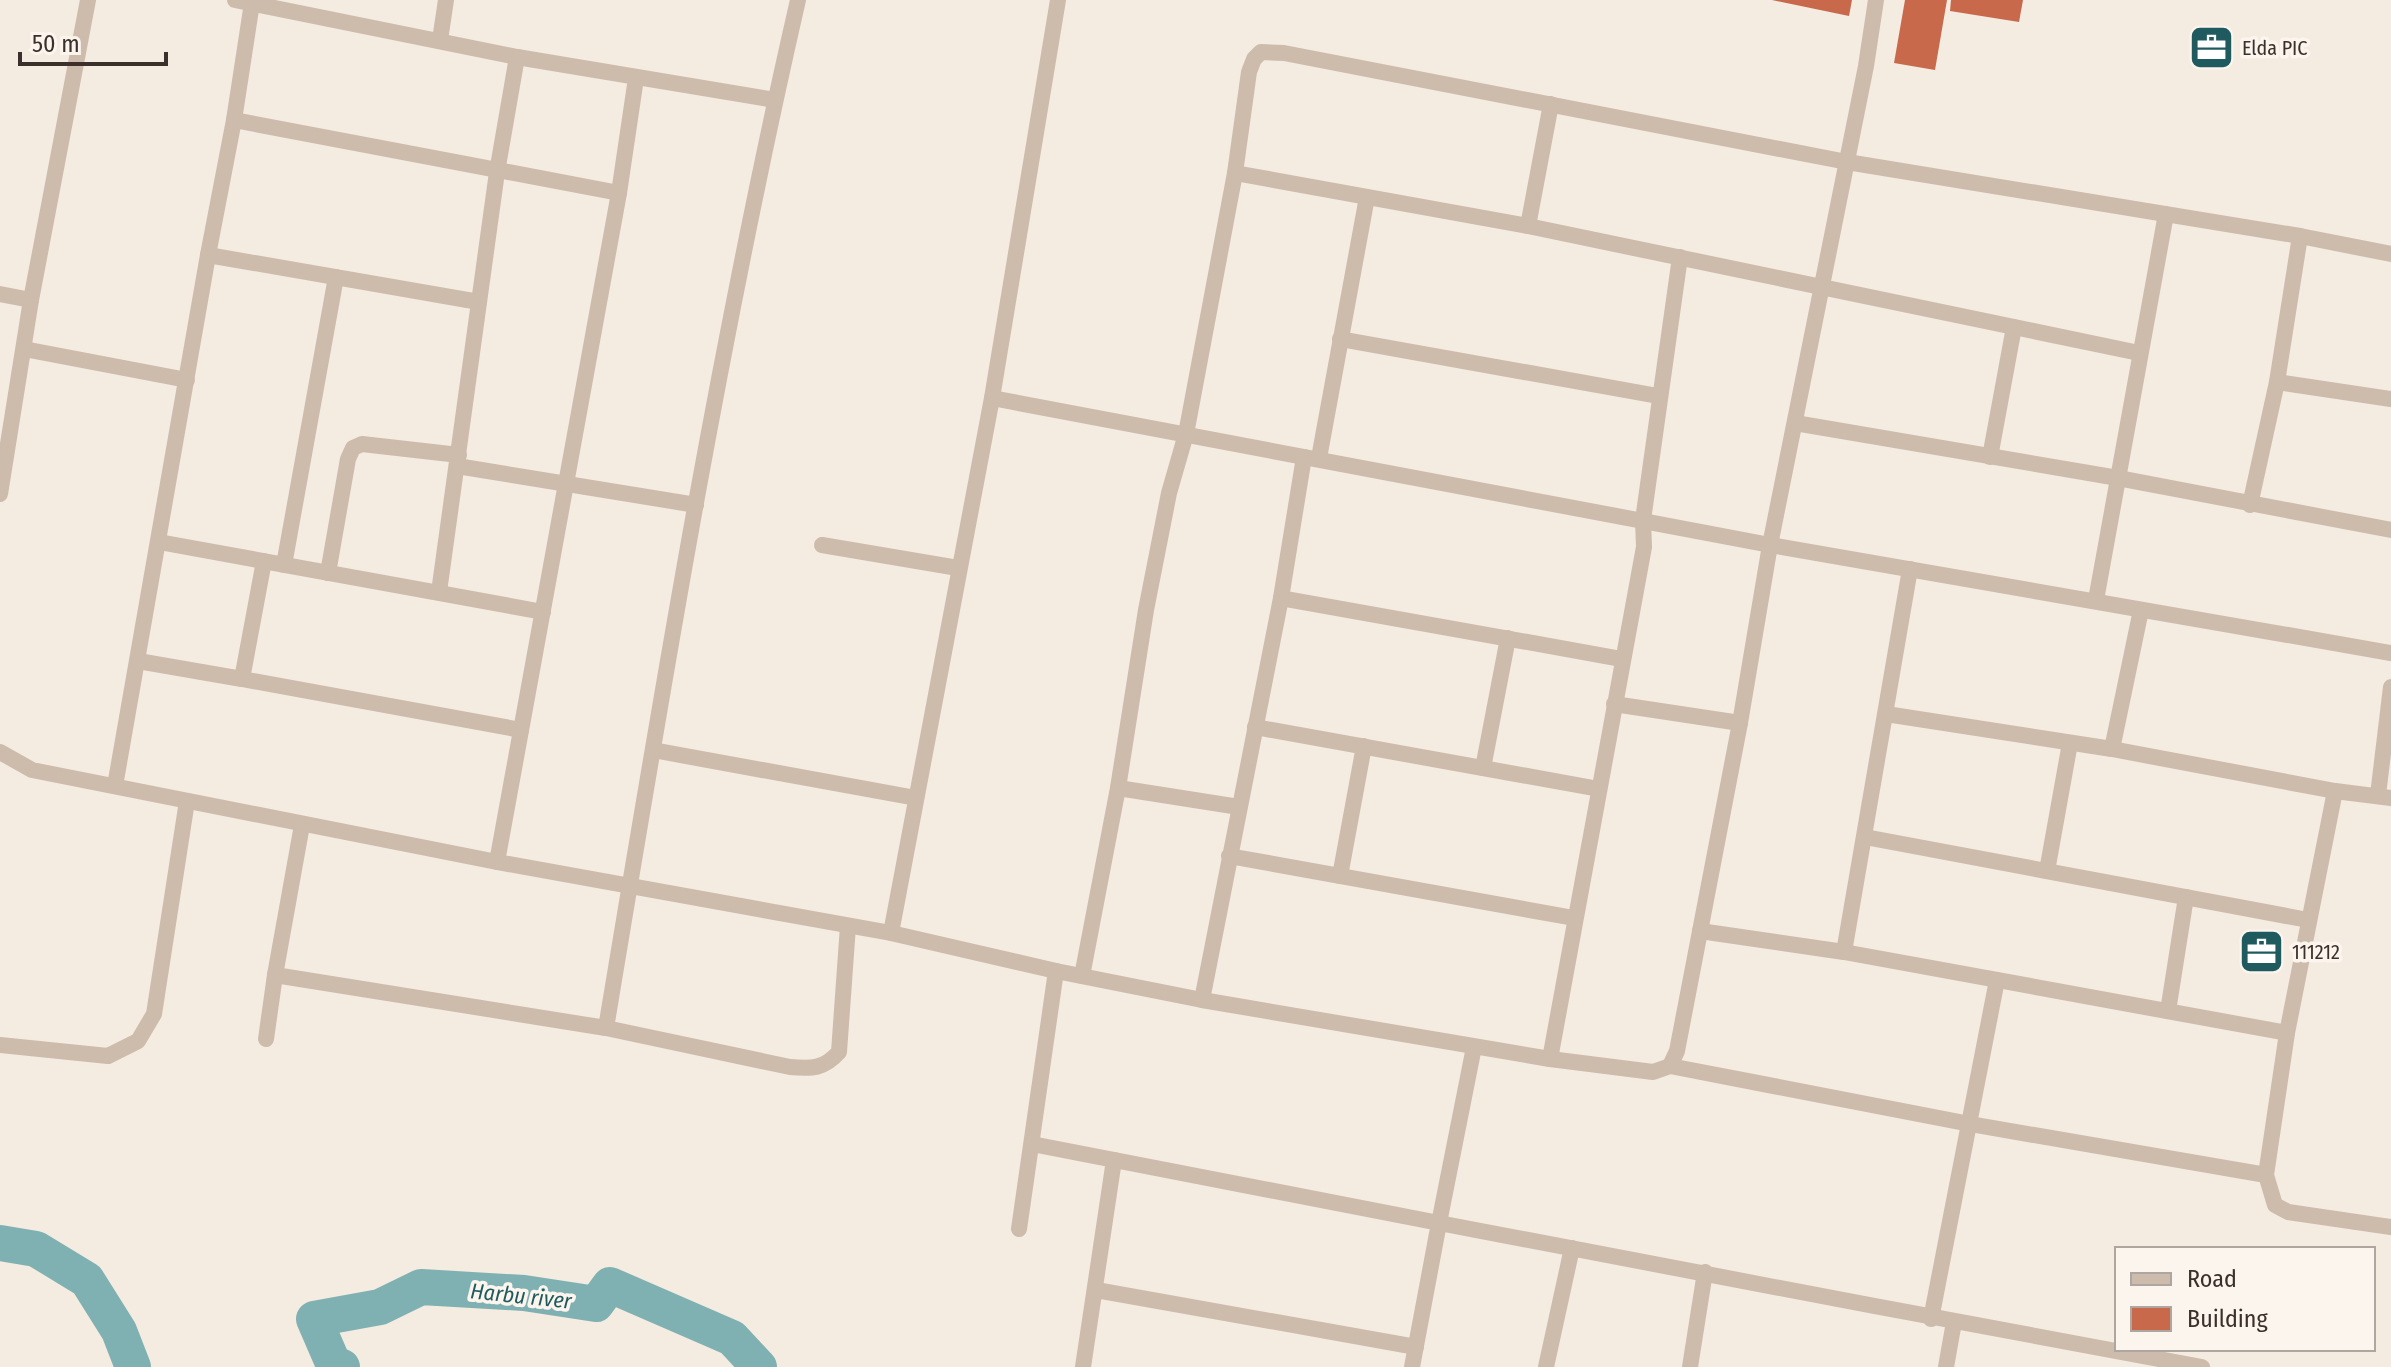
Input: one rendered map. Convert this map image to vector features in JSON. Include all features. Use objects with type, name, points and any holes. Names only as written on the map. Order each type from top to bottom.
[{"type":"street","points":[[0,494],[31,300],[88,0]]},
{"type":"street","points":[[440,40],[446,0]]},
{"type":"street","points":[[606,1028],[696,505],[775,100],[798,0]]},
{"type":"street","points":[[891,933],[992,398],[1058,0]]},
{"type":"street","points":[[1670,1066],[1677,1051],[1740,723],[1770,545],[1847,162],[1876,0]]},
{"type":"street","points":[[115,786],[234,120],[243,2],[517,57],[775,100]]},
{"type":"street","points":[[1082,976],[1118,788],[1146,610],[1169,493],[1186,434],[1235,173],[1249,72],[1254,59],[1261,52],[1284,53],[1847,162],[2300,236],[2391,254]]},
{"type":"street","points":[[439,592],[497,172],[517,57]]},
{"type":"street","points":[[497,862],[568,486],[636,78]]},
{"type":"street","points":[[1528,226],[1551,104]]},
{"type":"street","points":[[234,120],[619,193]]},
{"type":"street","points":[[1235,173],[1528,226],[2139,353]]},
{"type":"street","points":[[1202,1000],[1281,598],[1340,339],[1367,197]]},
{"type":"street","points":[[2096,600],[2166,214]]},
{"type":"street","points":[[2250,505],[2277,382],[2300,236]]},
{"type":"street","points":[[208,255],[479,302]]},
{"type":"street","points":[[1550,1059],[1644,547],[1643,520],[1658,396],[1680,257]]},
{"type":"street","points":[[284,565],[336,277]]},
{"type":"street","points":[[0,294],[31,300]]},
{"type":"street","points":[[1990,457],[2014,327]]},
{"type":"street","points":[[1340,339],[1658,396]]},
{"type":"street","points":[[24,349],[187,380]]},
{"type":"street","points":[[2277,382],[2391,399]]},
{"type":"street","points":[[992,398],[1770,545],[2391,653]]},
{"type":"street","points":[[1795,423],[2118,478],[2391,530]]},
{"type":"street","points":[[328,573],[348,459],[353,448],[362,444],[458,460],[568,486],[696,505]]},
{"type":"street","points":[[159,542],[543,612]]},
{"type":"street","points":[[822,545],[958,568]]},
{"type":"street","points":[[242,679],[264,561]]},
{"type":"street","points":[[1844,952],[1910,569]]},
{"type":"street","points":[[1281,598],[1622,659]]},
{"type":"street","points":[[2112,749],[2141,610]]},
{"type":"street","points":[[1483,768],[1508,638]]},
{"type":"street","points":[[138,661],[521,730]]},
{"type":"street","points":[[1886,714],[2112,749],[2335,791],[2384,797],[2391,687]]},
{"type":"street","points":[[1614,704],[1740,723]]},
{"type":"street","points":[[1255,727],[1599,789]]},
{"type":"street","points":[[2047,871],[2070,743]]},
{"type":"street","points":[[1340,876],[1364,746]]},
{"type":"street","points":[[653,750],[916,798]]},
{"type":"street","points":[[0,752],[32,770],[302,825],[891,933],[1202,1000],[1550,1059],[1653,1072],[1670,1066],[1970,1124],[2266,1175]]},
{"type":"street","points":[[1118,788],[1239,807]]},
{"type":"street","points":[[2335,791],[2287,1033],[2266,1175],[2275,1205],[2288,1212],[2391,1227]]},
{"type":"street","points":[[0,1045],[108,1056],[138,1041],[154,1014],[187,801]]},
{"type":"street","points":[[266,1039],[302,825]]},
{"type":"street","points":[[1865,837],[2308,920]]},
{"type":"street","points":[[1229,856],[1574,918]]},
{"type":"street","points":[[2168,1011],[2186,897]]},
{"type":"street","points":[[275,975],[606,1028],[812,1069],[828,1065],[839,1052],[848,926]]},
{"type":"street","points":[[1700,931],[1844,952],[2287,1033]]},
{"type":"street","points":[[1019,1229],[1056,971]]},
{"type":"street","points":[[1931,1319],[1997,980]]},
{"type":"street","points":[[1412,1367],[1474,1047]]},
{"type":"street","points":[[1032,1144],[1705,1272],[2125,1360],[2202,1367]]},
{"type":"street","points":[[1083,1367],[1114,1160]]},
{"type":"street","points":[[1546,1367],[1572,1248]]},
{"type":"street","points":[[1690,1367],[1705,1272]]},
{"type":"street","points":[[1096,1290],[1416,1347]]},
{"type":"street","points":[[1946,1367],[1954,1322]]},
{"type":"building","points":[[1772,0],[1852,0],[1849,16]]},
{"type":"building","points":[[1905,0],[1947,0],[1935,70],[1894,63]]},
{"type":"building","points":[[1951,0],[2023,0],[2019,22],[1950,11]]},
{"type":"waterway","points":[[0,1243],[36,1249],[87,1280],[119,1331],[133,1367]]},
{"type":"waterway","name":"Harbu river","points":[[342,1367],[333,1363],[314,1319],[380,1307],[421,1287],[524,1293],[596,1304],[610,1285],[732,1338],[759,1367]]},
{"type":"place","name":"Elda PIC","points":[[2211,48]]},
{"type":"place","name":"111212","points":[[2261,952]]}]
